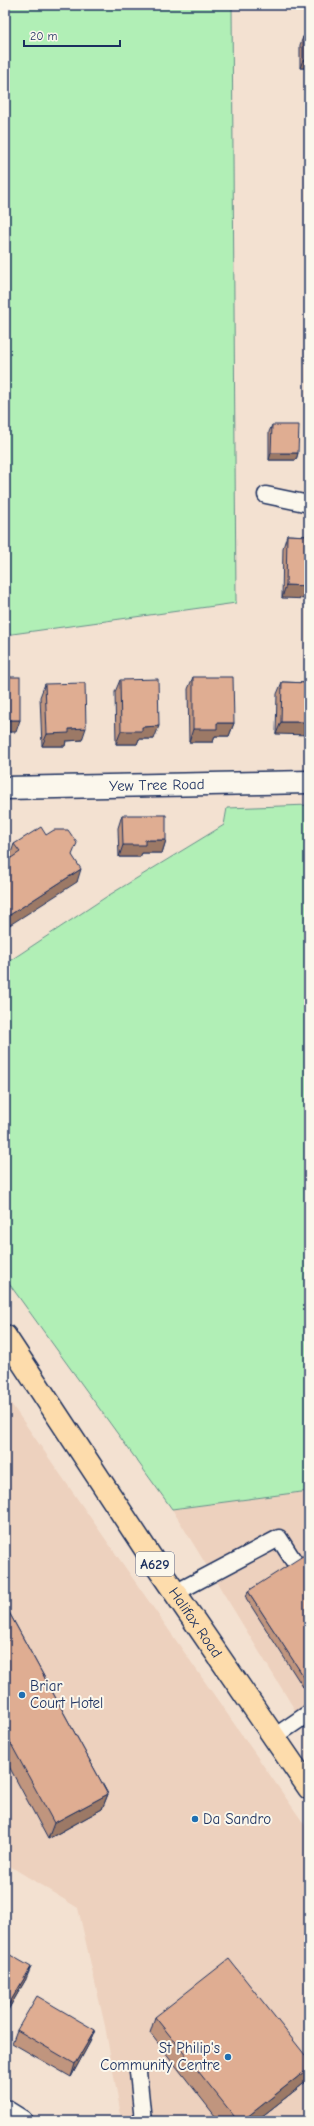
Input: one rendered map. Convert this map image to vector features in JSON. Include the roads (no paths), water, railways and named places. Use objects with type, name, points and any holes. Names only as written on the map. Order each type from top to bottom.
[{"type":"highway","name":"Halifax Road","points":[[5,1336],[175,1593],[309,1788]]},
{"type":"street","name":"Yew Tree Road","points":[[5,788],[309,782]]},
{"type":"street","points":[[5,2111],[21,2121]]},
{"type":"lane","points":[[266,495],[309,504]]},
{"type":"lane","points":[[175,1593],[279,1538],[297,1566]]},
{"type":"lane","points":[[274,1737],[309,1713]]},
{"type":"lane","points":[[138,2072],[143,2121]]},
{"type":"place","name":"Briar Court Hotel","points":[[22,1695]]},
{"type":"place","name":"Da Sandro","points":[[195,1819]]},
{"type":"place","name":"St Philip's Community Centre","points":[[228,2057]]}]
